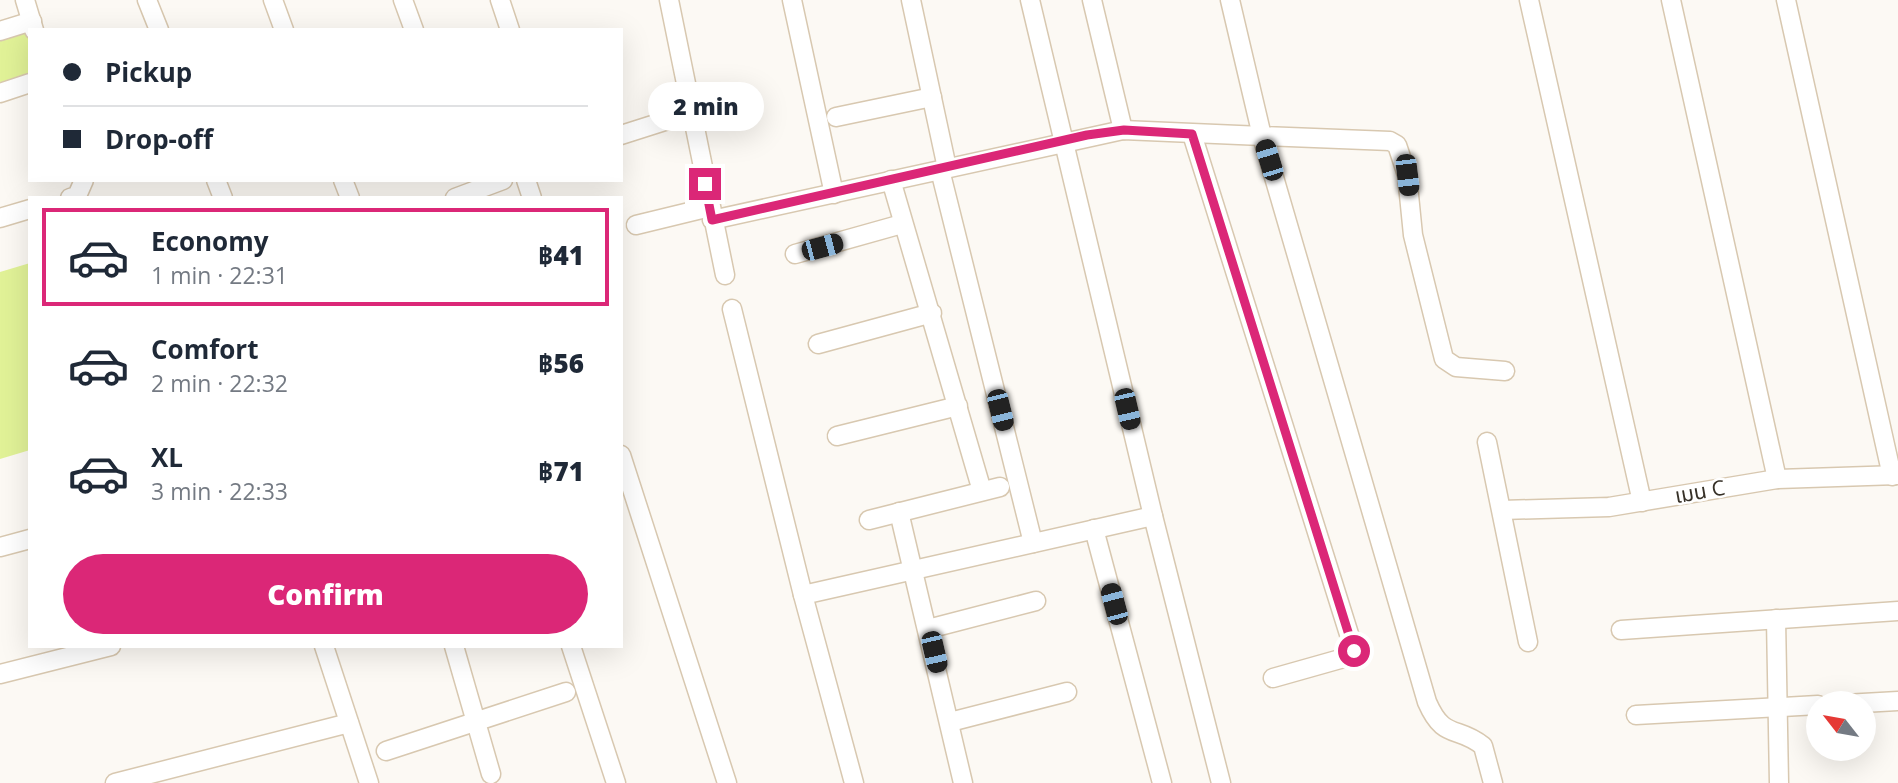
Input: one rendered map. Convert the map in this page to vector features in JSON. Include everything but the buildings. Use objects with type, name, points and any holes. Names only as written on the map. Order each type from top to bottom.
[{"type":"street","points":[[0,32],[33,25],[25,0]]},
{"type":"street","points":[[147,0],[158,28]]},
{"type":"street","points":[[273,0],[283,28]]},
{"type":"street","points":[[403,0],[413,28]]},
{"type":"street","points":[[500,0],[509,28]]},
{"type":"street","points":[[669,0],[725,275]]},
{"type":"street","points":[[792,0],[834,194]]},
{"type":"street","points":[[911,0],[944,169],[1033,543]]},
{"type":"street","points":[[1030,0],[1153,516],[1221,783]]},
{"type":"street","points":[[1092,0],[1124,130]]},
{"type":"street","points":[[1230,0],[1262,136],[1427,702],[1438,723],[1447,730],[1483,746],[1493,783]]},
{"type":"street","points":[[1529,0],[1642,502]]},
{"type":"street","points":[[1671,0],[1777,480]]},
{"type":"street","points":[[1786,0],[1895,476]]},
{"type":"street","points":[[0,93],[28,84]]},
{"type":"street","points":[[836,117],[932,97]]},
{"type":"street","points":[[623,134],[690,113]]},
{"type":"street","points":[[636,225],[834,194],[1124,130],[1390,141],[1398,145],[1407,175],[1413,235],[1444,359],[1456,368],[1505,371]]},
{"type":"street","points":[[1192,134],[1354,650],[1351,656],[1273,678]]},
{"type":"street","points":[[891,180],[982,491]]},
{"type":"street","points":[[460,196],[498,182]]},
{"type":"street","points":[[0,218],[28,210]]},
{"type":"street","points":[[795,254],[902,224]]},
{"type":"street","points":[[733,309],[803,595],[854,783]]},
{"type":"street","points":[[818,344],[932,313]]},
{"type":"street","points":[[837,436],[958,407]]},
{"type":"street","points":[[1487,442],[1528,642]]},
{"type":"street","points":[[623,467],[630,507],[727,783]]},
{"type":"street","name":"เมน C","points":[[1502,510],[1609,507],[1777,480],[1895,476]]},
{"type":"street","points":[[869,520],[1000,487]]},
{"type":"street","points":[[899,512],[911,572],[928,629],[963,783]]},
{"type":"street","points":[[803,595],[1153,516]]},
{"type":"street","points":[[1094,529],[1162,783]]},
{"type":"street","points":[[0,547],[28,540]]},
{"type":"street","points":[[928,629],[1036,601]]},
{"type":"street","points":[[1621,630],[1898,611]]},
{"type":"street","points":[[1776,619],[1780,707],[1779,783]]},
{"type":"street","points":[[0,674],[103,648]]},
{"type":"street","points":[[325,648],[369,783]]},
{"type":"street","points":[[455,648],[491,774]]},
{"type":"street","points":[[572,648],[617,783]]},
{"type":"street","points":[[386,751],[566,692]]},
{"type":"street","points":[[950,722],[1067,692]]},
{"type":"street","points":[[1876,702],[1898,701]]},
{"type":"street","points":[[1636,715],[1806,706]]},
{"type":"street","points":[[115,783],[349,723]]},
{"type":"green space","points":[[28,30],[28,79],[0,87],[0,37]]},
{"type":"green space","points":[[28,264],[28,451],[0,459],[0,272]]},
{"type":"route","points":[[705,184],[712,220],[1087,135],[1124,130],[1192,134],[1354,651]]}]
